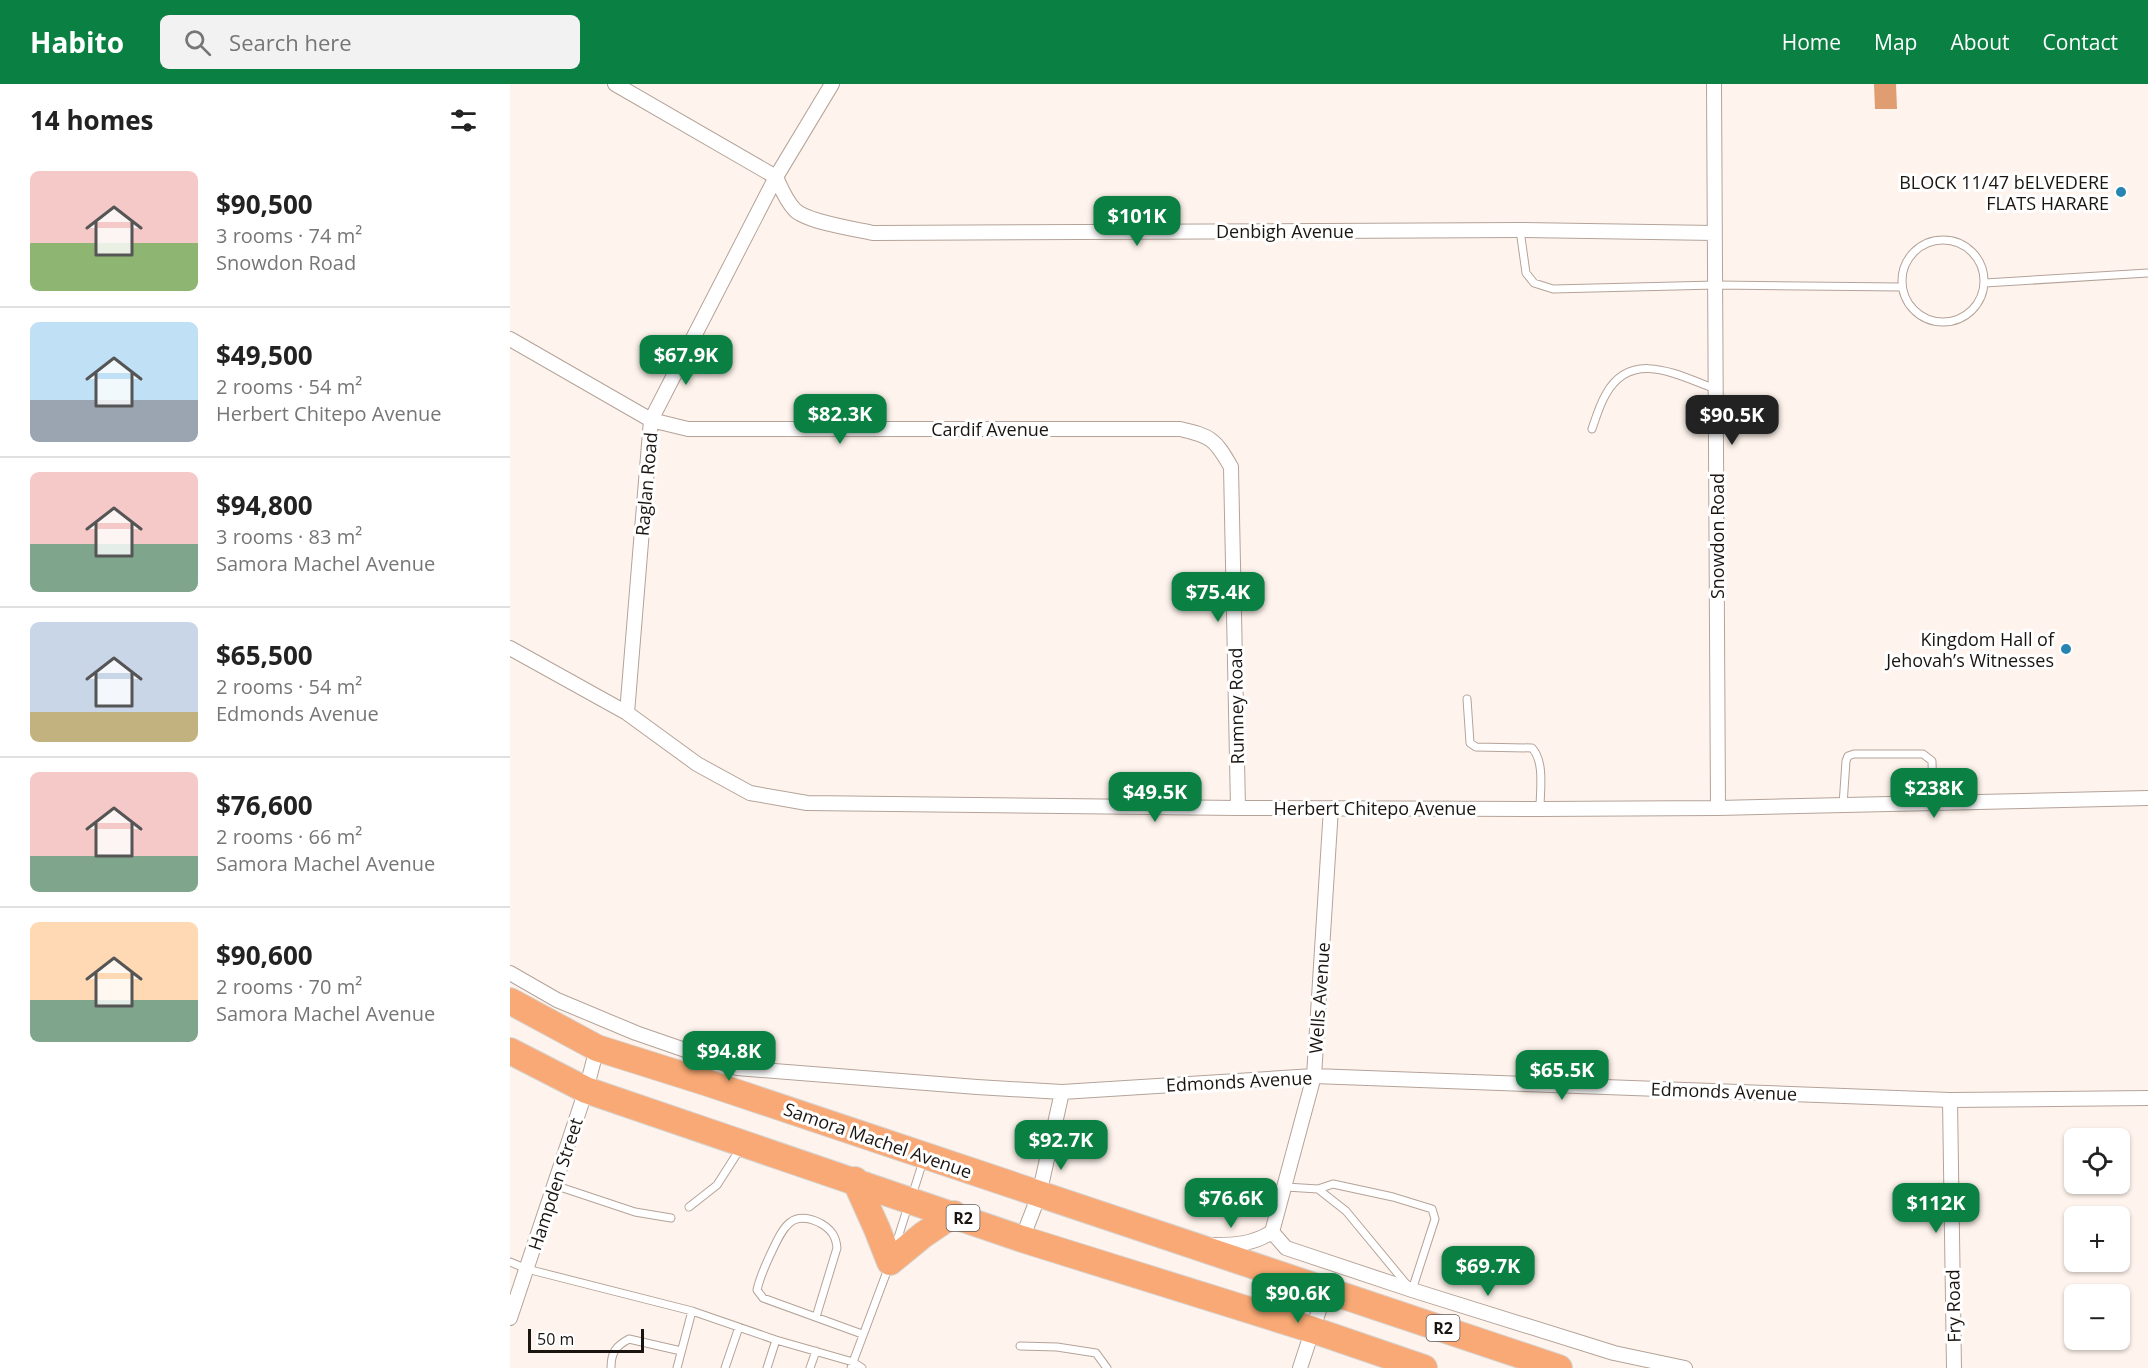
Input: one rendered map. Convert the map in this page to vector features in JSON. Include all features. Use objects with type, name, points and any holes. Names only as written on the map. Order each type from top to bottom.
[{"type":"highway","name":"Samora Machel Avenue","points":[[510,1001],[597,1048],[708,1083],[1559,1368]]},
{"type":"highway","name":"R2","points":[[510,1051],[585,1090],[911,1199],[1022,1239],[1313,1330],[1424,1368]]},
{"type":"highway","points":[[855,1180],[878,1228],[890,1262],[954,1214]]},
{"type":"street","points":[[615,84],[776,177]]},
{"type":"street","name":"Raglan Road","points":[[627,713],[651,420],[776,177],[832,84]]},
{"type":"street","name":"Snowdon Road","points":[[1714,84],[1718,808]]},
{"type":"street","name":"Denbigh Avenue","points":[[776,177],[785,197],[796,212],[827,223],[873,233],[1520,230],[1715,233]]},
{"type":"street","name":"Cardif Avenue","points":[[510,339],[651,420],[688,429],[1180,429],[1203,434]]},
{"type":"street","name":"Rumney Road","points":[[1203,434],[1219,446],[1231,467],[1238,808]]},
{"type":"street","name":"Herbert Chitepo Avenue","points":[[510,648],[627,713],[697,764],[750,793],[807,803],[1238,808],[1718,808],[2148,798]]},
{"type":"street","name":"Wells Avenue","points":[[1272,1232],[1286,1187],[1300,1123],[1314,1076],[1331,808]]},
{"type":"street","name":"Edmonds Avenue","points":[[510,973],[557,1000],[636,1034],[737,1068],[977,1087],[1062,1092],[1314,1076],[1950,1100],[2148,1098]]},
{"type":"street","name":"Hampden Street","points":[[510,1318],[597,1048]]},
{"type":"street","points":[[1022,1239],[1039,1194],[1062,1092]]},
{"type":"street","name":"Fry Road","points":[[1950,1100],[1954,1368]]},
{"type":"street","points":[[1195,1246],[1247,1244],[1258,1241],[1272,1232],[1286,1248],[1412,1290],[1614,1353],[1684,1368]]},
{"type":"street","points":[[1300,1368],[1326,1289]]},
{"type":"lane","points":[[1520,230],[1526,273],[1534,283],[1553,289],[1716,285],[1901,287]]},
{"type":"lane","points":[[1941,239],[1964,245],[1980,261],[1985,284],[1977,307],[1957,321],[1941,322],[1932,322],[1911,309],[1901,287],[1904,264],[1919,246],[1941,239]]},
{"type":"lane","points":[[1985,284],[2148,273]]},
{"type":"lane","points":[[1592,429],[1607,393],[1622,374],[1638,368],[1651,367],[1716,388]]},
{"type":"lane","points":[[1467,699],[1470,743],[1476,747],[1532,748],[1536,753],[1540,773],[1540,808]]},
{"type":"lane","points":[[1843,805],[1846,761],[1848,756],[1854,754],[1923,754],[1929,757],[1932,761],[1933,803]]},
{"type":"lane","points":[[689,1207],[717,1185],[744,1143]]},
{"type":"lane","points":[[852,1365],[890,1262],[924,1156]]},
{"type":"lane","points":[[1286,1187],[1318,1189],[1333,1184],[1393,1197],[1432,1209],[1436,1219],[1412,1290]]},
{"type":"lane","points":[[554,1185],[635,1212],[670,1218]]},
{"type":"lane","points":[[1318,1189],[1346,1211],[1412,1290]]},
{"type":"lane","points":[[816,1317],[837,1248],[836,1238],[828,1227],[809,1218],[793,1220],[783,1227],[760,1276],[757,1290],[763,1298],[862,1334]]},
{"type":"lane","points":[[510,1262],[527,1269],[692,1311],[862,1368]]},
{"type":"lane","points":[[677,1368],[692,1311]]},
{"type":"lane","points":[[725,1368],[739,1327]]},
{"type":"lane","points":[[611,1368],[611,1358],[616,1345],[629,1339],[681,1351]]},
{"type":"lane","points":[[767,1368],[776,1340]]},
{"type":"lane","points":[[1020,1346],[1057,1347],[1096,1353],[1107,1368]]},
{"type":"lane","points":[[810,1368],[816,1351]]},
{"type":"shaded area","points":[[1874,84],[1896,84],[1897,109],[1875,109]]},
{"type":"place","name":"BLOCK 11/47 bELVEDERE FLATS HARARE","points":[[2121,192]]},
{"type":"place","name":"Kingdom Hall of Jehovah’s Witnesses","points":[[2066,649]]}]
